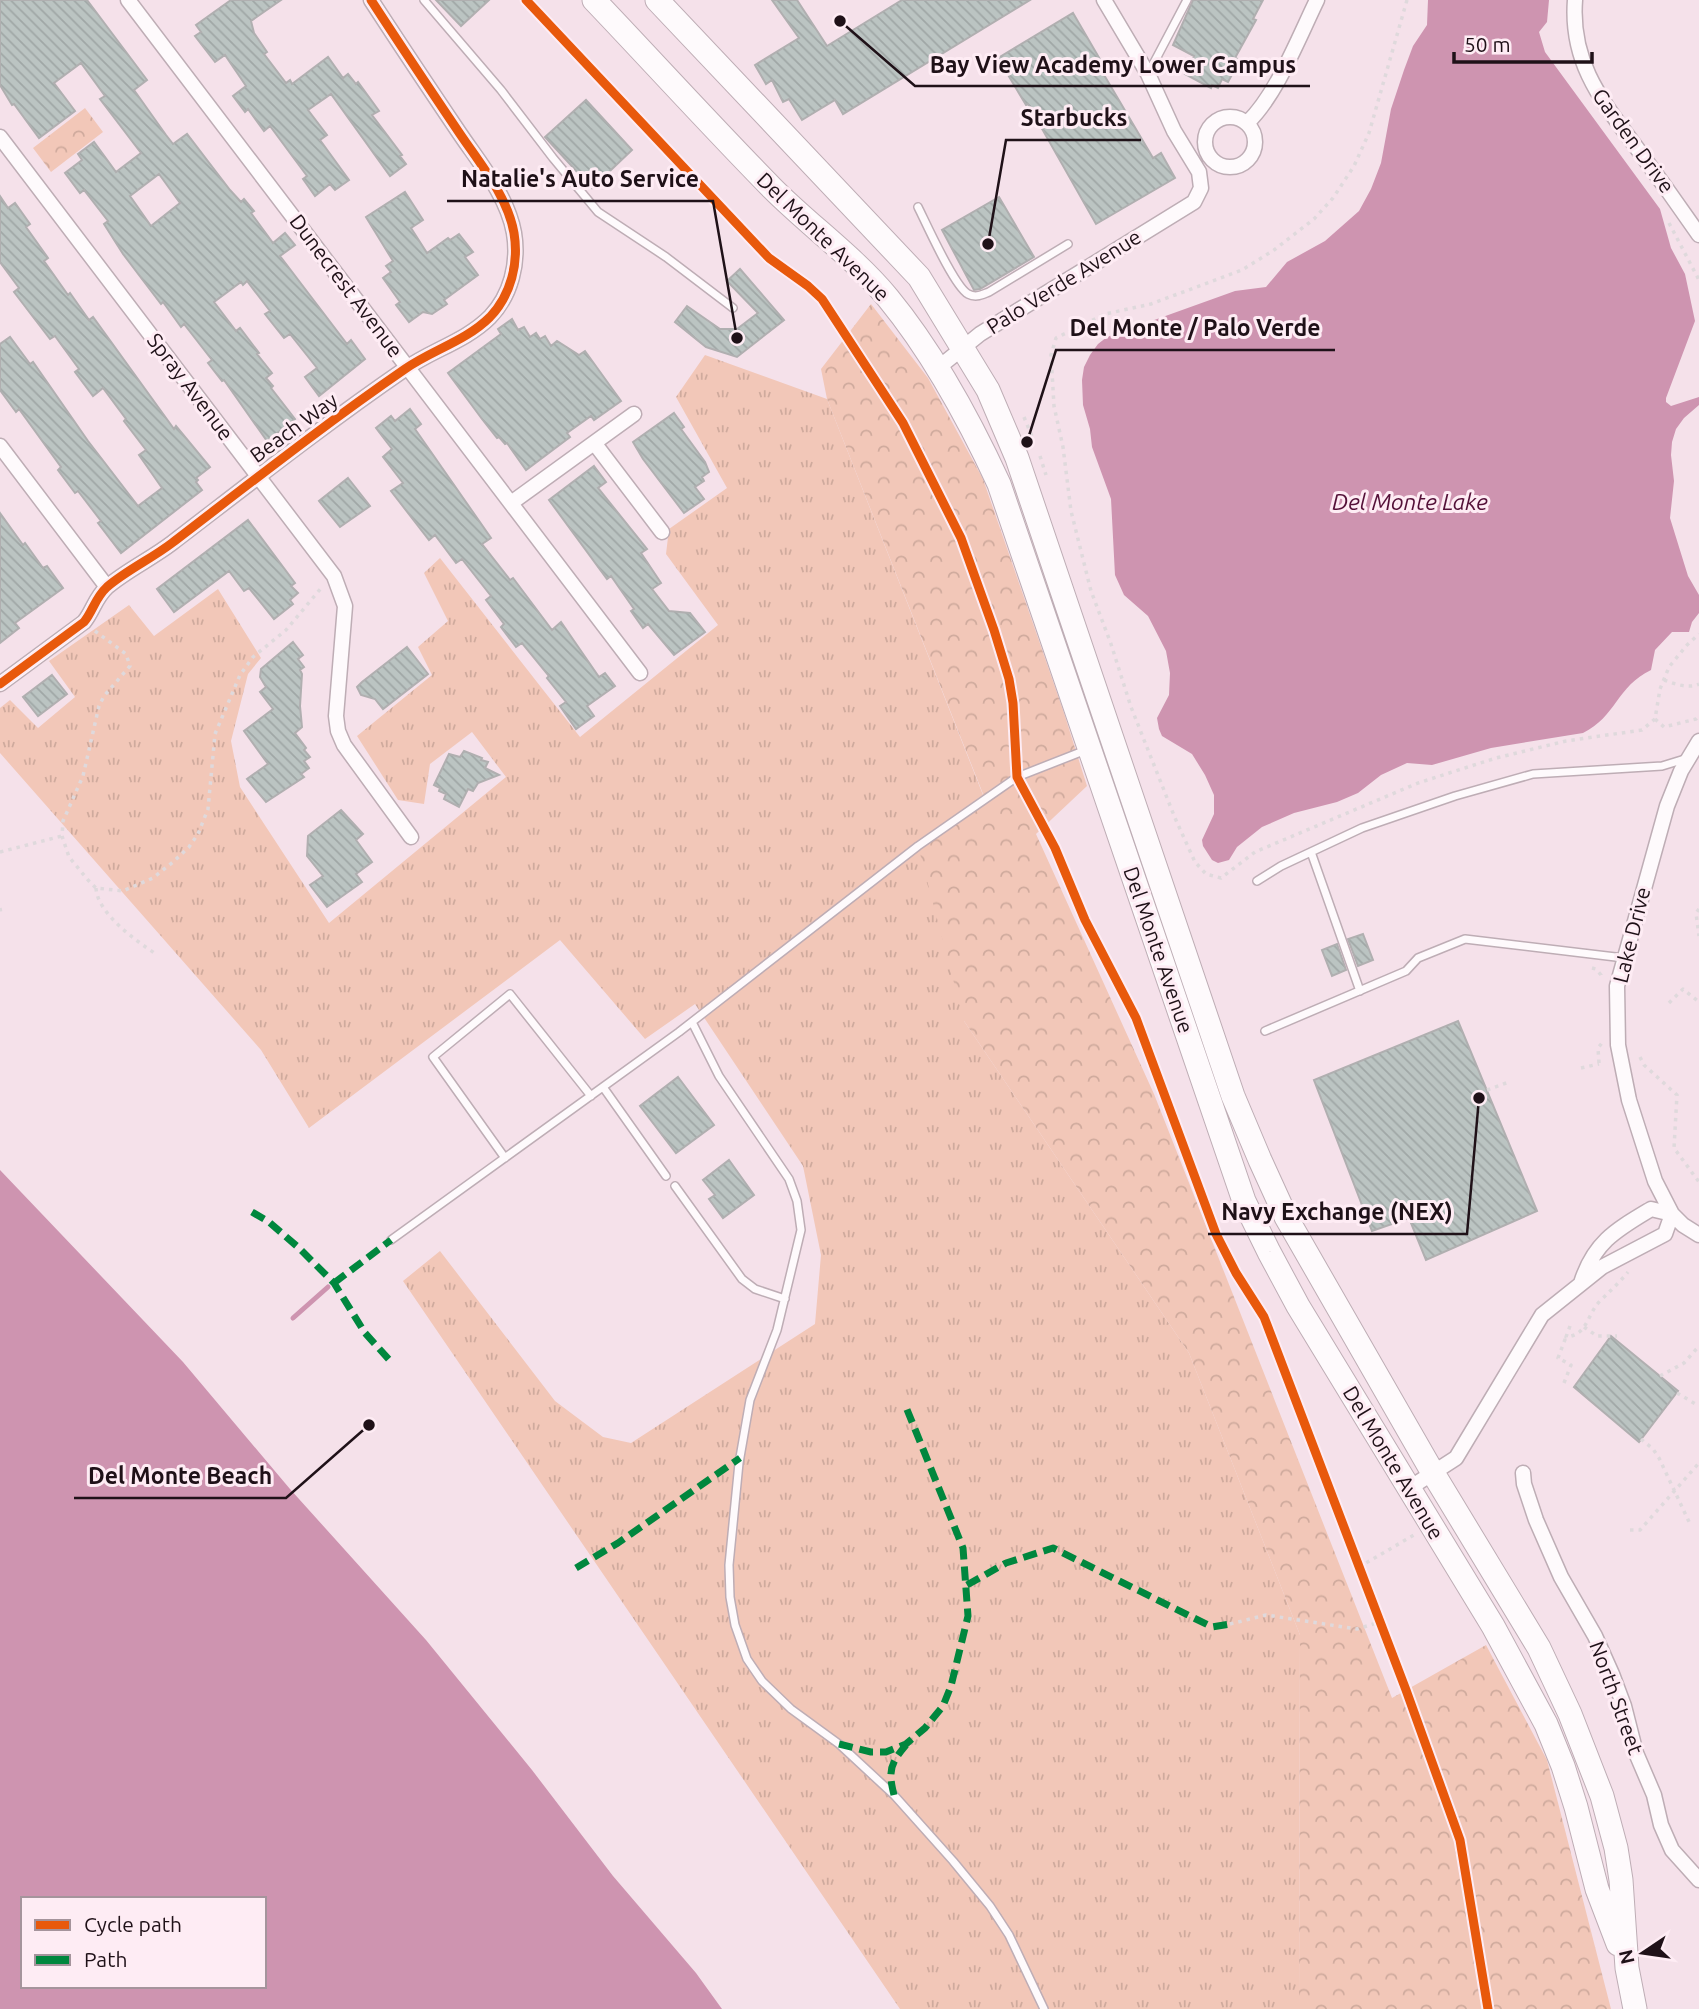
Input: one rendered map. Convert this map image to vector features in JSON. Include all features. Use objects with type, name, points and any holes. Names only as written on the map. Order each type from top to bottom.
[{"type":"main road","name":"Del Monte Avenue","points":[[594,0],[775,192],[832,241],[888,298],[938,368],[982,447],[999,484],[1244,1201],[1298,1306],[1493,1626],[1546,1724],[1576,1807],[1597,1889],[1627,1968]]},
{"type":"main road","name":"Del Monte Avenue","points":[[657,0],[919,278],[965,348],[988,390],[1017,458],[1233,1096],[1259,1160],[1286,1217],[1433,1473],[1539,1648],[1570,1714],[1598,1784],[1616,1848],[1627,1968],[1635,2009]]},
{"type":"street","name":"Dunecrest Avenue","points":[[128,0],[640,673]]},
{"type":"street","name":"Beach Way","points":[[0,684],[85,622],[95,600],[107,587],[154,556],[408,366],[475,330],[491,316],[503,300],[510,284],[515,258],[514,232],[508,213],[481,163],[371,0]]},
{"type":"street","points":[[1104,0],[1148,74],[1174,131],[1199,172],[1213,161]]},
{"type":"street","points":[[1247,123],[1258,113],[1276,83],[1317,0]]},
{"type":"street","name":"Garden Drive","points":[[1575,0],[1576,37],[1583,67],[1597,95],[1699,235]]},
{"type":"street","points":[[1223,118],[1240,119],[1247,123],[1255,137],[1253,154],[1248,161],[1225,167],[1213,161],[1207,153],[1205,143],[1210,128],[1223,118]]},
{"type":"street","name":"Spray Avenue","points":[[0,136],[334,576],[345,606],[336,716],[338,731],[344,745],[411,837]]},
{"type":"street","name":"Palo Verde Avenue","points":[[938,368],[980,334],[1194,202],[1201,188],[1199,172]]},
{"type":"street","points":[[511,503],[634,414]]},
{"type":"street","points":[[595,444],[662,532]]},
{"type":"street","points":[[0,446],[107,587]]},
{"type":"street","name":"Lake Drive","points":[[1672,1214],[1655,1181],[1629,1100],[1620,1060],[1617,986],[1667,806],[1699,741]]},
{"type":"street","points":[[1581,1283],[1586,1268],[1604,1240],[1651,1209],[1672,1214],[1682,1225],[1699,1235]]},
{"type":"street","points":[[1408,1489],[1456,1458],[1542,1315],[1602,1267],[1665,1234],[1672,1214]]},
{"type":"street","name":"North Street","points":[[1523,1473],[1536,1520],[1561,1577],[1595,1636],[1612,1674],[1624,1706],[1636,1753],[1654,1795],[1661,1825],[1672,1850],[1699,1880]]},
{"type":"lane","points":[[424,0],[501,90],[598,212],[666,257],[733,308]]},
{"type":"lane","points":[[1148,74],[1187,0]]},
{"type":"lane","points":[[918,206],[956,279],[970,295],[978,296],[989,292],[1068,244]]},
{"type":"lane","points":[[391,1240],[692,1022],[918,846],[1017,777],[1090,749]]},
{"type":"lane","points":[[1257,881],[1281,866],[1363,828],[1455,796],[1534,774],[1662,766],[1689,758]]},
{"type":"lane","points":[[1311,852],[1360,990]]},
{"type":"lane","points":[[1265,1031],[1406,971],[1418,958],[1465,939],[1625,959]]},
{"type":"lane","points":[[505,1158],[433,1057],[510,994],[591,1096]]},
{"type":"lane","points":[[692,1022],[719,1076],[789,1179],[797,1201],[801,1230],[777,1330],[750,1400],[739,1463],[729,1565],[730,1597],[743,1648],[762,1681],[791,1709],[858,1761],[894,1795],[953,1861],[990,1906],[1009,1935],[1044,2009]]},
{"type":"lane","points":[[603,1087],[666,1176]]},
{"type":"lane","points":[[676,1186],[742,1279],[755,1289],[785,1299]]},
{"type":"path","points":[[1407,0],[1369,133],[1354,166],[1333,198],[1314,219],[1275,250],[1242,270],[1152,304],[1105,314],[1056,338],[1051,355],[1054,406],[1063,447],[1070,511],[1091,591],[1131,707],[1195,862],[1206,874],[1221,878],[1255,852],[1418,783],[1496,758],[1566,741],[1642,730],[1655,719],[1669,667],[1698,637]]},
{"type":"path","points":[[1019,411],[1035,444]]},
{"type":"path","points":[[1040,456],[1047,480]]},
{"type":"path","points":[[96,888],[123,891],[136,887],[173,862],[189,847],[204,822],[208,809],[215,734],[240,676],[253,657],[286,630],[316,593],[334,576]]},
{"type":"path","points":[[85,622],[126,654],[130,666],[104,696],[99,706],[83,776],[63,821],[62,836],[69,857],[96,888],[99,900],[114,920],[156,954]]},
{"type":"path","points":[[1664,680],[1677,685],[1695,687],[1699,684]]},
{"type":"path","points":[[1655,719],[1664,727],[1699,716]]},
{"type":"path","points":[[0,852],[62,836]]},
{"type":"path","points":[[1699,909],[1696,913],[1699,936]]},
{"type":"path","points":[[1583,967],[1596,969],[1601,975],[1602,988]]},
{"type":"path","points":[[1670,1003],[1683,989],[1699,1002]]},
{"type":"path","points":[[1600,1063],[1598,1048],[1606,1039]]},
{"type":"path","points":[[1640,1057],[1644,1065],[1677,1095],[1674,1148],[1699,1182]]},
{"type":"path","points":[[1581,1068],[1608,1062]]},
{"type":"path","points":[[1487,1090],[1510,1082]]},
{"type":"path","points":[[1566,1337],[1579,1334],[1598,1303],[1611,1293],[1635,1265]]},
{"type":"path","points":[[1564,1383],[1571,1365],[1558,1358],[1570,1326]]},
{"type":"path","points":[[1584,1326],[1597,1336],[1617,1336]]},
{"type":"path","points":[[1660,1376],[1684,1363],[1699,1346]]},
{"type":"path","points":[[1676,1393],[1699,1406]]},
{"type":"path","points":[[1641,1439],[1653,1449],[1691,1526]]},
{"type":"path","points":[[1630,1531],[1640,1530],[1699,1463]]},
{"type":"path","points":[[1359,1567],[1418,1532]]},
{"type":"path","points":[[1354,1554],[1363,1578]]},
{"type":"path","points":[[1376,1611],[1384,1633]]},
{"type":"path","points":[[1230,1624],[1266,1615],[1357,1629],[1380,1622]]},
{"type":"green space","points":[[85,108],[103,132],[51,172],[33,148]]},
{"type":"green space","points":[[871,304],[928,378],[983,479],[1087,786],[1036,834],[1154,1094],[1392,1698],[1486,1645],[1547,1760],[1611,2009],[1299,2009],[1300,1635],[1189,1353],[964,1021],[918,846],[985,799],[827,399],[821,369]]},
{"type":"green space","points":[[705,355],[827,399],[985,800],[964,1021],[1189,1353],[1300,1635],[1299,2009],[900,2009],[403,1281],[440,1251],[555,1401],[603,1437],[631,1443],[815,1324],[821,1255],[803,1166],[695,1004],[645,1039],[560,940],[309,1128],[261,1050],[0,753],[0,708],[10,700],[38,728],[75,697],[49,661],[129,605],[154,636],[218,589],[261,658],[248,674],[231,741],[240,787],[329,923],[506,777],[472,732],[430,764],[424,804],[398,800],[357,736],[432,675],[418,647],[448,621],[424,573],[440,558],[580,737],[718,625],[666,554],[669,529],[727,488],[676,397]]},
{"type":"water","name":"Del Monte Lake","points":[[1428,0],[1549,0],[1547,22],[1539,32],[1545,52],[1660,209],[1671,248],[1685,274],[1695,321],[1666,402],[1671,406],[1699,397],[1699,405],[1684,418],[1676,429],[1672,442],[1674,481],[1670,518],[1688,576],[1699,595],[1699,613],[1689,632],[1672,632],[1655,650],[1651,670],[1631,684],[1603,719],[1583,733],[1491,748],[1432,765],[1407,763],[1381,775],[1358,793],[1337,802],[1294,813],[1262,827],[1237,847],[1229,860],[1218,863],[1212,860],[1202,840],[1214,814],[1214,795],[1192,754],[1162,736],[1159,729],[1157,718],[1169,695],[1170,673],[1166,651],[1148,616],[1124,595],[1115,575],[1111,499],[1092,447],[1083,405],[1084,367],[1098,344],[1107,337],[1235,291],[1266,287],[1287,262],[1325,241],[1359,211],[1381,163],[1391,109],[1404,70],[1413,46],[1427,25]]},
{"type":"water","points":[[0,1170],[183,1362],[290,1489],[426,1640],[532,1770],[613,1876],[696,1973],[722,2009],[0,2009]]},
{"type":"building","points":[[0,0],[87,0],[147,80],[134,90],[166,135],[173,144],[187,134],[230,190],[241,202],[244,199],[254,211],[251,213],[273,243],[285,233],[295,245],[280,256],[347,344],[351,340],[365,359],[319,396],[305,377],[317,368],[290,334],[284,338],[265,314],[270,311],[247,281],[243,285],[241,282],[214,302],[236,331],[240,328],[259,353],[257,354],[272,373],[266,378],[273,386],[271,388],[295,419],[267,441],[224,380],[222,381],[208,363],[212,360],[184,324],[181,327],[163,302],[161,304],[123,254],[104,224],[108,221],[84,190],[80,193],[65,173],[82,160],[78,154],[94,142],[116,172],[141,153],[100,99],[105,96],[81,63],[54,83],[75,111],[39,138],[14,104],[12,105],[0,85]],"holes":[[[159,174],[180,203],[151,226],[130,196]]]},
{"type":"building","points":[[231,0],[281,0],[251,21],[254,33],[267,52],[264,54],[286,83],[290,80],[292,84],[328,57],[343,78],[348,74],[356,84],[358,82],[379,111],[372,115],[406,164],[390,176],[331,94],[308,110],[327,135],[320,140],[349,180],[335,190],[330,184],[315,196],[303,179],[307,176],[270,126],[264,131],[248,109],[245,112],[233,96],[246,86],[225,55],[215,62],[195,36],[201,32],[196,25]]},
{"type":"building","points":[[436,0],[489,0],[461,26]]},
{"type":"building","points":[[772,0],[797,0],[827,46],[902,0],[1030,0],[843,114],[835,100],[802,120],[789,99],[783,102],[772,80],[766,84],[755,65],[799,38]]},
{"type":"building","points":[[1193,0],[1263,0],[1253,19],[1256,20],[1235,58],[1240,60],[1228,82],[1222,79],[1218,88],[1212,85],[1211,88],[1185,74],[1194,56],[1173,45]]},
{"type":"building","points":[[1073,13],[1101,61],[1097,63],[1153,158],[1161,153],[1175,178],[1096,224],[1028,104],[1026,105],[998,58]]},
{"type":"building","points":[[586,100],[632,150],[592,188],[545,137]]},
{"type":"building","points":[[405,192],[423,220],[411,228],[427,253],[448,238],[450,240],[459,234],[473,252],[465,257],[478,275],[444,300],[447,304],[432,314],[423,312],[409,322],[396,305],[400,302],[383,278],[391,272],[386,266],[393,261],[366,217]]},
{"type":"building","points":[[0,196],[8,208],[15,203],[30,224],[26,227],[48,258],[44,261],[68,295],[70,293],[89,320],[93,317],[174,429],[176,426],[210,467],[196,478],[202,490],[121,553],[98,523],[101,521],[58,470],[61,467],[19,409],[16,412],[0,390],[0,344],[10,337],[30,364],[33,362],[88,441],[138,506],[162,488],[139,455],[146,450],[103,388],[93,396],[75,372],[79,369],[55,336],[50,339],[14,292],[19,288],[0,262]]},
{"type":"building","points":[[999,197],[1034,257],[974,290],[942,230]]},
{"type":"building","points":[[740,269],[784,320],[737,357],[706,347],[675,322],[687,306],[720,329],[737,329],[758,313],[727,281]]},
{"type":"building","points":[[512,319],[518,330],[524,327],[530,337],[536,333],[540,339],[545,336],[551,346],[557,341],[579,355],[585,351],[621,401],[594,420],[591,416],[567,433],[570,437],[526,470],[507,443],[497,438],[448,373],[501,334],[498,329]]},
{"type":"building","points":[[410,409],[421,424],[415,429],[491,538],[482,544],[510,580],[513,578],[552,630],[561,622],[599,677],[605,673],[615,686],[587,706],[594,716],[576,729],[560,706],[566,702],[547,678],[549,676],[522,643],[516,647],[501,627],[504,624],[486,600],[491,596],[462,559],[456,563],[435,535],[429,540],[391,491],[403,483],[383,457],[392,449],[376,428],[391,416],[395,421]]},
{"type":"building","points":[[674,413],[684,427],[681,429],[705,462],[709,472],[702,477],[704,481],[695,487],[704,499],[684,513],[633,442]]},
{"type":"building","points":[[594,466],[606,482],[598,488],[647,549],[641,553],[661,583],[652,589],[669,611],[690,613],[705,632],[674,655],[648,624],[643,628],[631,611],[634,609],[611,576],[607,579],[549,500]]},
{"type":"building","points":[[348,478],[370,506],[340,527],[319,501]]},
{"type":"building","points":[[0,513],[23,545],[25,543],[43,568],[47,566],[63,588],[15,623],[19,628],[0,643]]},
{"type":"building","points":[[248,520],[295,583],[291,586],[298,593],[290,600],[293,604],[274,619],[249,588],[244,591],[229,571],[174,612],[157,589]]},
{"type":"building","points":[[293,642],[303,655],[298,659],[304,667],[300,670],[302,727],[295,733],[310,757],[304,761],[309,768],[301,774],[304,777],[266,802],[247,779],[268,764],[244,731],[273,709],[260,692],[266,687],[260,677],[261,669]]},
{"type":"building","points":[[407,647],[428,674],[383,709],[375,699],[361,695],[357,687]]},
{"type":"building","points":[[52,675],[67,694],[38,716],[23,697]]},
{"type":"building","points":[[464,751],[488,762],[485,768],[499,775],[478,783],[473,791],[468,789],[459,807],[444,799],[446,794],[434,785],[449,754],[460,757]]},
{"type":"building","points":[[341,810],[363,834],[356,840],[372,862],[356,874],[362,882],[327,907],[310,885],[323,876],[307,856],[308,836]]},
{"type":"building","points":[[1363,934],[1373,960],[1358,966],[1348,939]]},
{"type":"building","points":[[1337,944],[1346,970],[1332,976],[1322,950]]},
{"type":"building","points":[[1458,1021],[1537,1211],[1426,1260],[1409,1218],[1372,1231],[1314,1080]]},
{"type":"building","points":[[678,1077],[714,1125],[676,1153],[640,1106]]},
{"type":"building","points":[[729,1160],[754,1195],[723,1218],[709,1199],[715,1195],[703,1180]]},
{"type":"building","points":[[1611,1336],[1678,1391],[1639,1442],[1574,1387]]},
{"type":"waterway","points":[[293,1318],[328,1287]]},
{"type":"marked path","points":[[252,1212],[269,1222],[334,1283],[365,1333],[393,1364]]},
{"type":"marked path","points":[[334,1283],[391,1240]]},
{"type":"marked path","points":[[839,1744],[871,1752],[886,1752],[906,1744],[925,1728],[943,1706],[951,1686],[968,1616],[963,1548],[906,1407]]},
{"type":"marked path","points":[[576,1568],[618,1543],[740,1458]]},
{"type":"marked path","points":[[967,1585],[1006,1563],[1053,1548],[1212,1627],[1230,1624]]},
{"type":"marked path","points":[[894,1795],[892,1768],[906,1745]]},
{"type":"cycle path","points":[[0,684],[84,622],[107,587],[172,543],[405,369],[481,325],[503,299],[512,278],[515,256],[514,233],[505,205],[490,178],[371,0]]},
{"type":"cycle path","points":[[526,0],[769,258],[822,299],[903,423],[961,538],[1009,679],[1017,777],[1055,848],[1085,920],[1136,1018],[1216,1234],[1236,1273],[1264,1317],[1460,1840],[1488,2009]]},
{"type":"place","name":"Bay View Academy Lower Campus","points":[[840,21]]},
{"type":"place","name":"Starbucks","points":[[988,244]]},
{"type":"place","name":"Natalie's Auto Service","points":[[737,338]]},
{"type":"place","name":"Del Monte / Palo Verde","points":[[1027,442]]},
{"type":"place","name":"Navy Exchange (NEX)","points":[[1479,1098]]},
{"type":"place","name":"Del Monte Beach","points":[[369,1425]]}]
